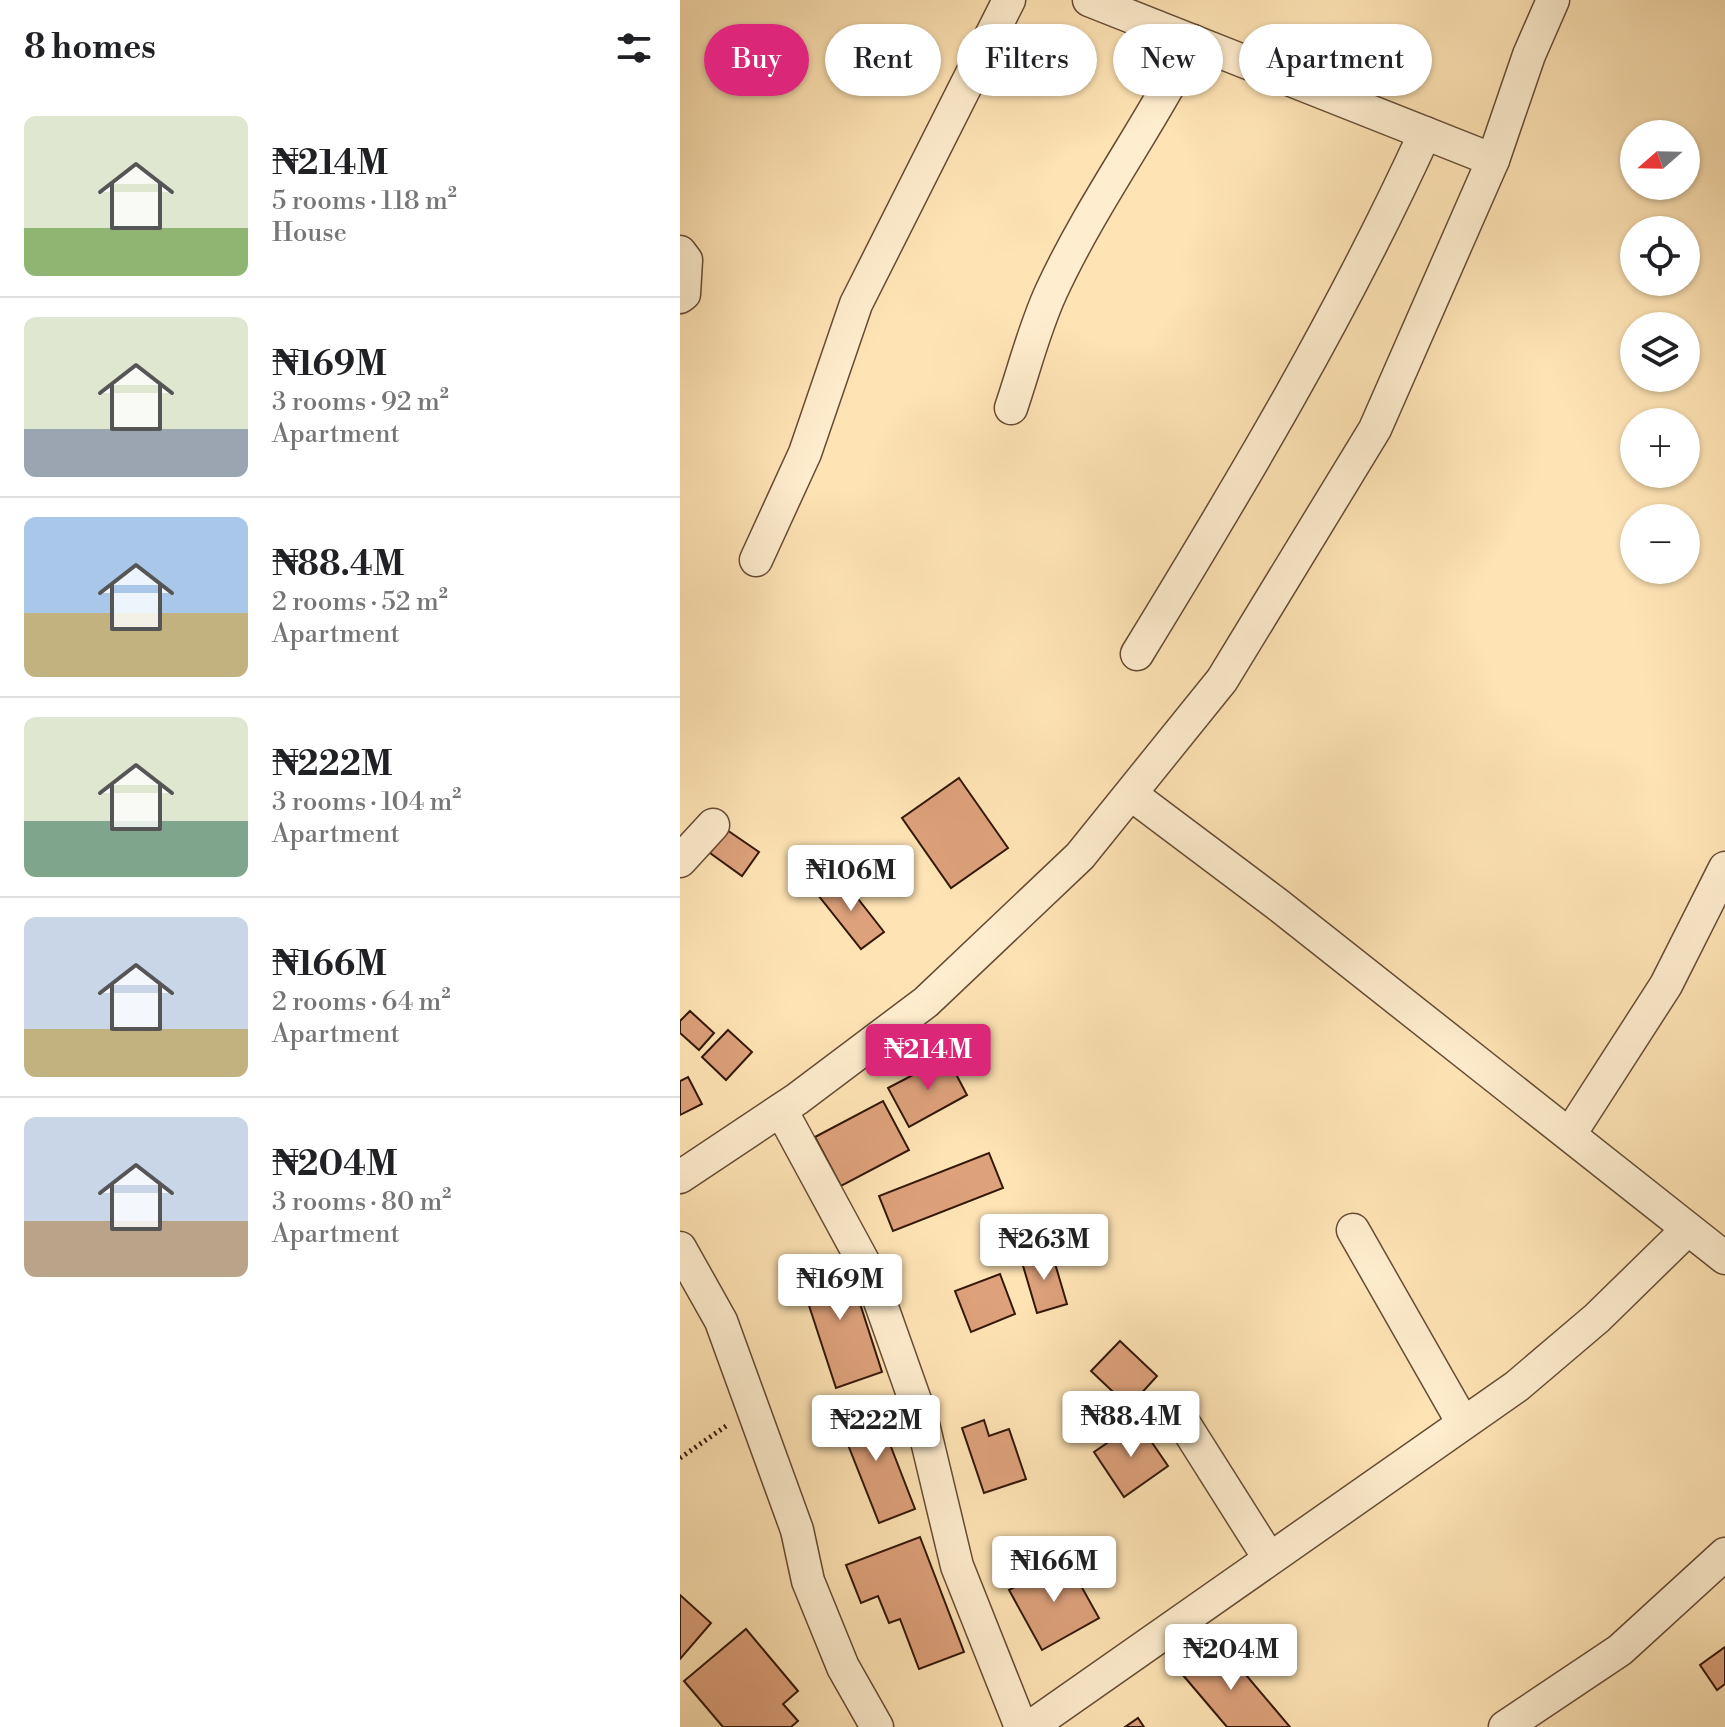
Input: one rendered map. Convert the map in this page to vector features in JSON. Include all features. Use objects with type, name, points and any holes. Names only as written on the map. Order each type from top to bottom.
[{"type":"street","points":[[756,560],[805,453],[856,304],[1009,0]]},
{"type":"street","points":[[1089,0],[1150,24]]},
{"type":"street","points":[[680,1177],[781,1110],[926,1002],[1080,856],[1222,680],[1375,429],[1493,160],[1529,55],[1553,0]]},
{"type":"street","points":[[1223,53],[1493,160]]},
{"type":"street","points":[[1011,408],[1050,293],[1121,163],[1165,96]]},
{"type":"street","points":[[1137,654],[1289,401],[1377,239],[1425,133]]},
{"type":"street","points":[[680,252],[686,260],[684,294],[680,297]]},
{"type":"street","points":[[1132,795],[1725,1258]]},
{"type":"street","points":[[680,861],[713,825]]},
{"type":"street","points":[[1570,1134],[1666,985],[1725,868]]},
{"type":"street","points":[[781,1110],[871,1276],[922,1420],[957,1566],[1021,1727]]},
{"type":"street","points":[[1353,1230],[1463,1423]]},
{"type":"street","points":[[1030,1727],[1463,1423],[1551,1357],[1687,1230]]},
{"type":"street","points":[[680,1248],[721,1321],[797,1530],[808,1581],[843,1667],[877,1727]]},
{"type":"street","points":[[1180,1417],[1269,1558]]},
{"type":"street","points":[[1505,1727],[1620,1650],[1725,1554]]},
{"type":"path","points":[[680,1458],[752,1407]]},
{"type":"building","points":[[959,778],[1008,848],[951,888],[902,818]]},
{"type":"building","points":[[727,830],[759,852],[742,876],[710,853]]},
{"type":"building","points":[[841,877],[884,932],[861,949],[818,895]]},
{"type":"building","points":[[690,1011],[714,1033],[699,1050],[680,1033],[680,1021]]},
{"type":"building","points":[[728,1030],[752,1052],[726,1080],[702,1057]]},
{"type":"building","points":[[947,1057],[967,1095],[909,1127],[888,1088]]},
{"type":"building","points":[[688,1077],[702,1104],[680,1115],[680,1081]]},
{"type":"building","points":[[883,1101],[909,1150],[841,1186],[815,1137]]},
{"type":"building","points":[[989,1153],[1003,1188],[893,1231],[879,1196]]},
{"type":"building","points":[[1051,1250],[1067,1304],[1037,1313],[1021,1259]]},
{"type":"building","points":[[845,1257],[882,1372],[836,1388],[798,1272]]},
{"type":"building","points":[[1000,1274],[1015,1314],[971,1332],[955,1291]]},
{"type":"building","points":[[1120,1341],[1157,1376],[1129,1407],[1091,1371]]},
{"type":"building","points":[[874,1403],[915,1509],[879,1523],[837,1417]]},
{"type":"building","points":[[984,1420],[989,1436],[1009,1429],[1026,1479],[984,1493],[962,1428]]},
{"type":"building","points":[[1138,1422],[1168,1466],[1124,1497],[1094,1452]]},
{"type":"building","points":[[920,1537],[964,1652],[919,1669],[900,1619],[889,1623],[878,1596],[861,1603],[846,1565]]},
{"type":"building","points":[[1066,1559],[1099,1618],[1042,1650],[1009,1590]]},
{"type":"building","points":[[680,1595],[711,1623],[680,1659]]},
{"type":"building","points":[[746,1629],[798,1691],[783,1704],[798,1721],[791,1727],[723,1727],[684,1681]]},
{"type":"building","points":[[1219,1643],[1290,1727],[1227,1727],[1182,1674]]},
{"type":"building","points":[[1725,1647],[1725,1684],[1717,1690],[1700,1665]]},
{"type":"building","points":[[1138,1718],[1144,1727],[1125,1727]]}]
